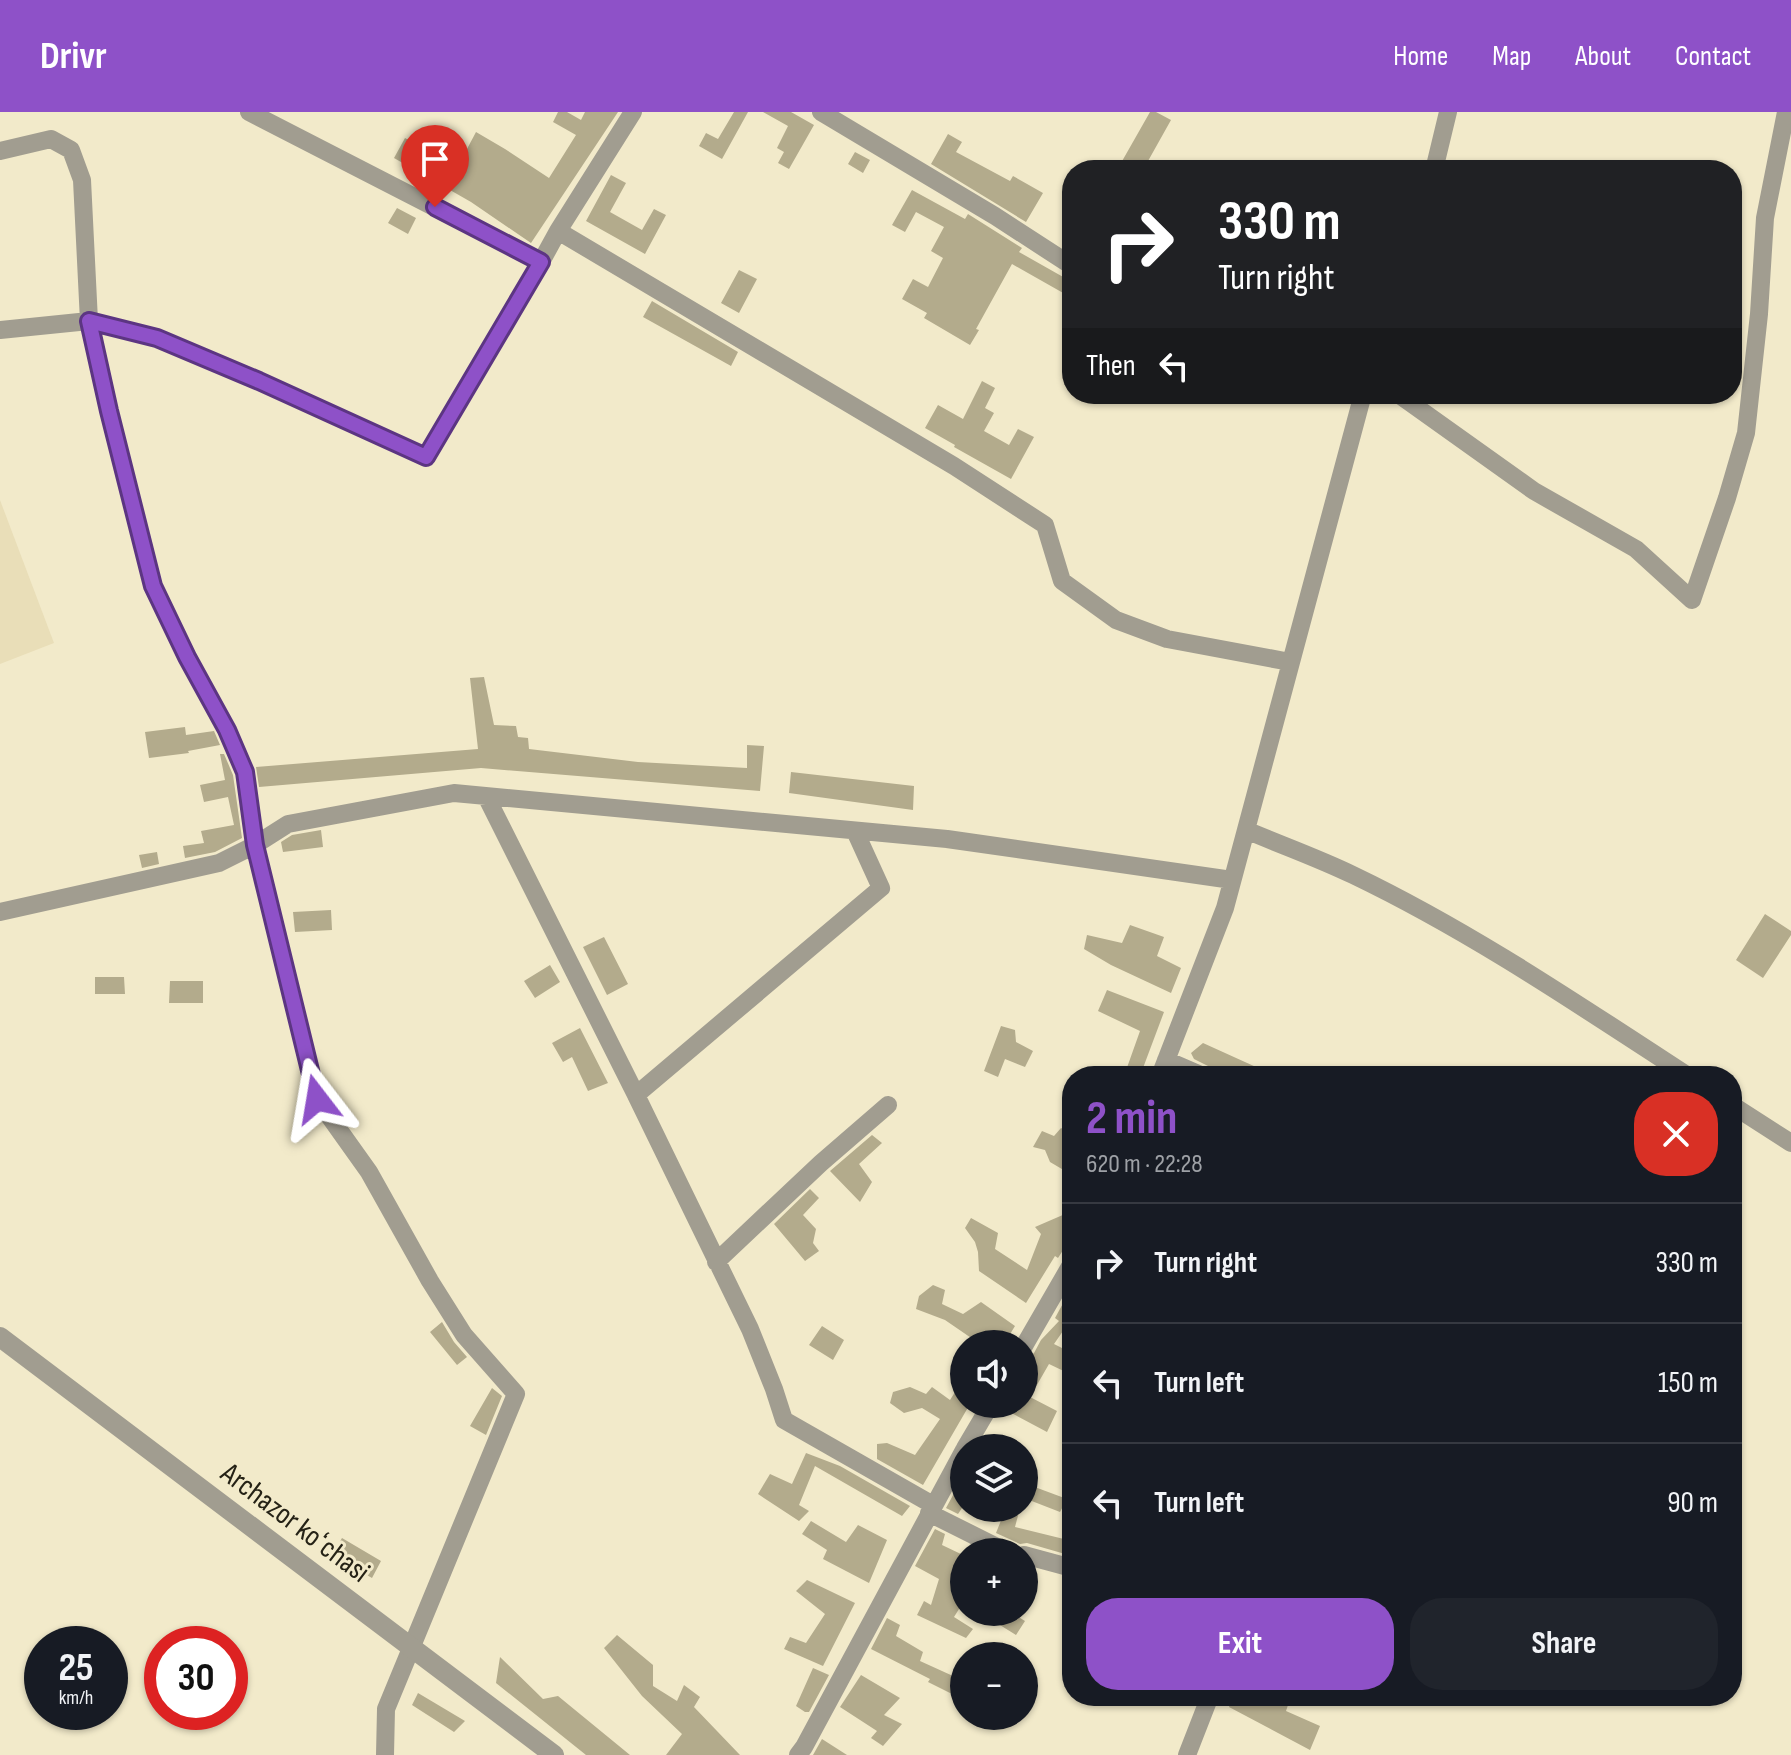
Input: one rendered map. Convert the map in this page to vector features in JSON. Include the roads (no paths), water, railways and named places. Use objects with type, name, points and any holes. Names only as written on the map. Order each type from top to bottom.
[{"type":"street","points":[[249,112],[541,262]]},
{"type":"street","points":[[0,330],[89,321],[157,338],[426,457],[558,231],[633,112]]},
{"type":"street","points":[[821,112],[1062,260]]},
{"type":"street","points":[[1436,160],[1448,112]]},
{"type":"street","points":[[1412,404],[1534,491],[1636,549],[1692,600],[1746,433],[1759,314],[1765,218],[1786,112]]},
{"type":"street","points":[[0,151],[51,139],[71,150],[82,180],[89,321],[153,586],[227,730],[245,772],[255,845],[317,1099],[369,1172],[464,1335],[516,1394],[386,1709],[385,1755]]},
{"type":"street","points":[[558,231],[954,466],[1045,525],[1062,581],[1116,620],[1167,639],[1290,662]]},
{"type":"street","points":[[1164,1066],[1225,908],[1360,404]]},
{"type":"street","points":[[0,912],[219,863],[288,824],[454,793],[947,839],[1232,880]]},
{"type":"street","points":[[486,796],[750,1329],[784,1420],[982,1538]]},
{"type":"street","points":[[1246,830],[1351,874],[1434,917],[1673,1066]]},
{"type":"street","points":[[636,1095],[881,888],[855,831]]},
{"type":"street","points":[[716,1262],[888,1105]]},
{"type":"street","points":[[1742,1111],[1791,1143]]},
{"type":"street","points":[[1033,1330],[1062,1280]]},
{"type":"street","name":"Archazor koʻchasi","points":[[0,1337],[554,1755]]},
{"type":"street","points":[[798,1755],[950,1475]]},
{"type":"street","points":[[1038,1559],[1062,1565]]},
{"type":"street","points":[[1187,1755],[1206,1706]]}]
